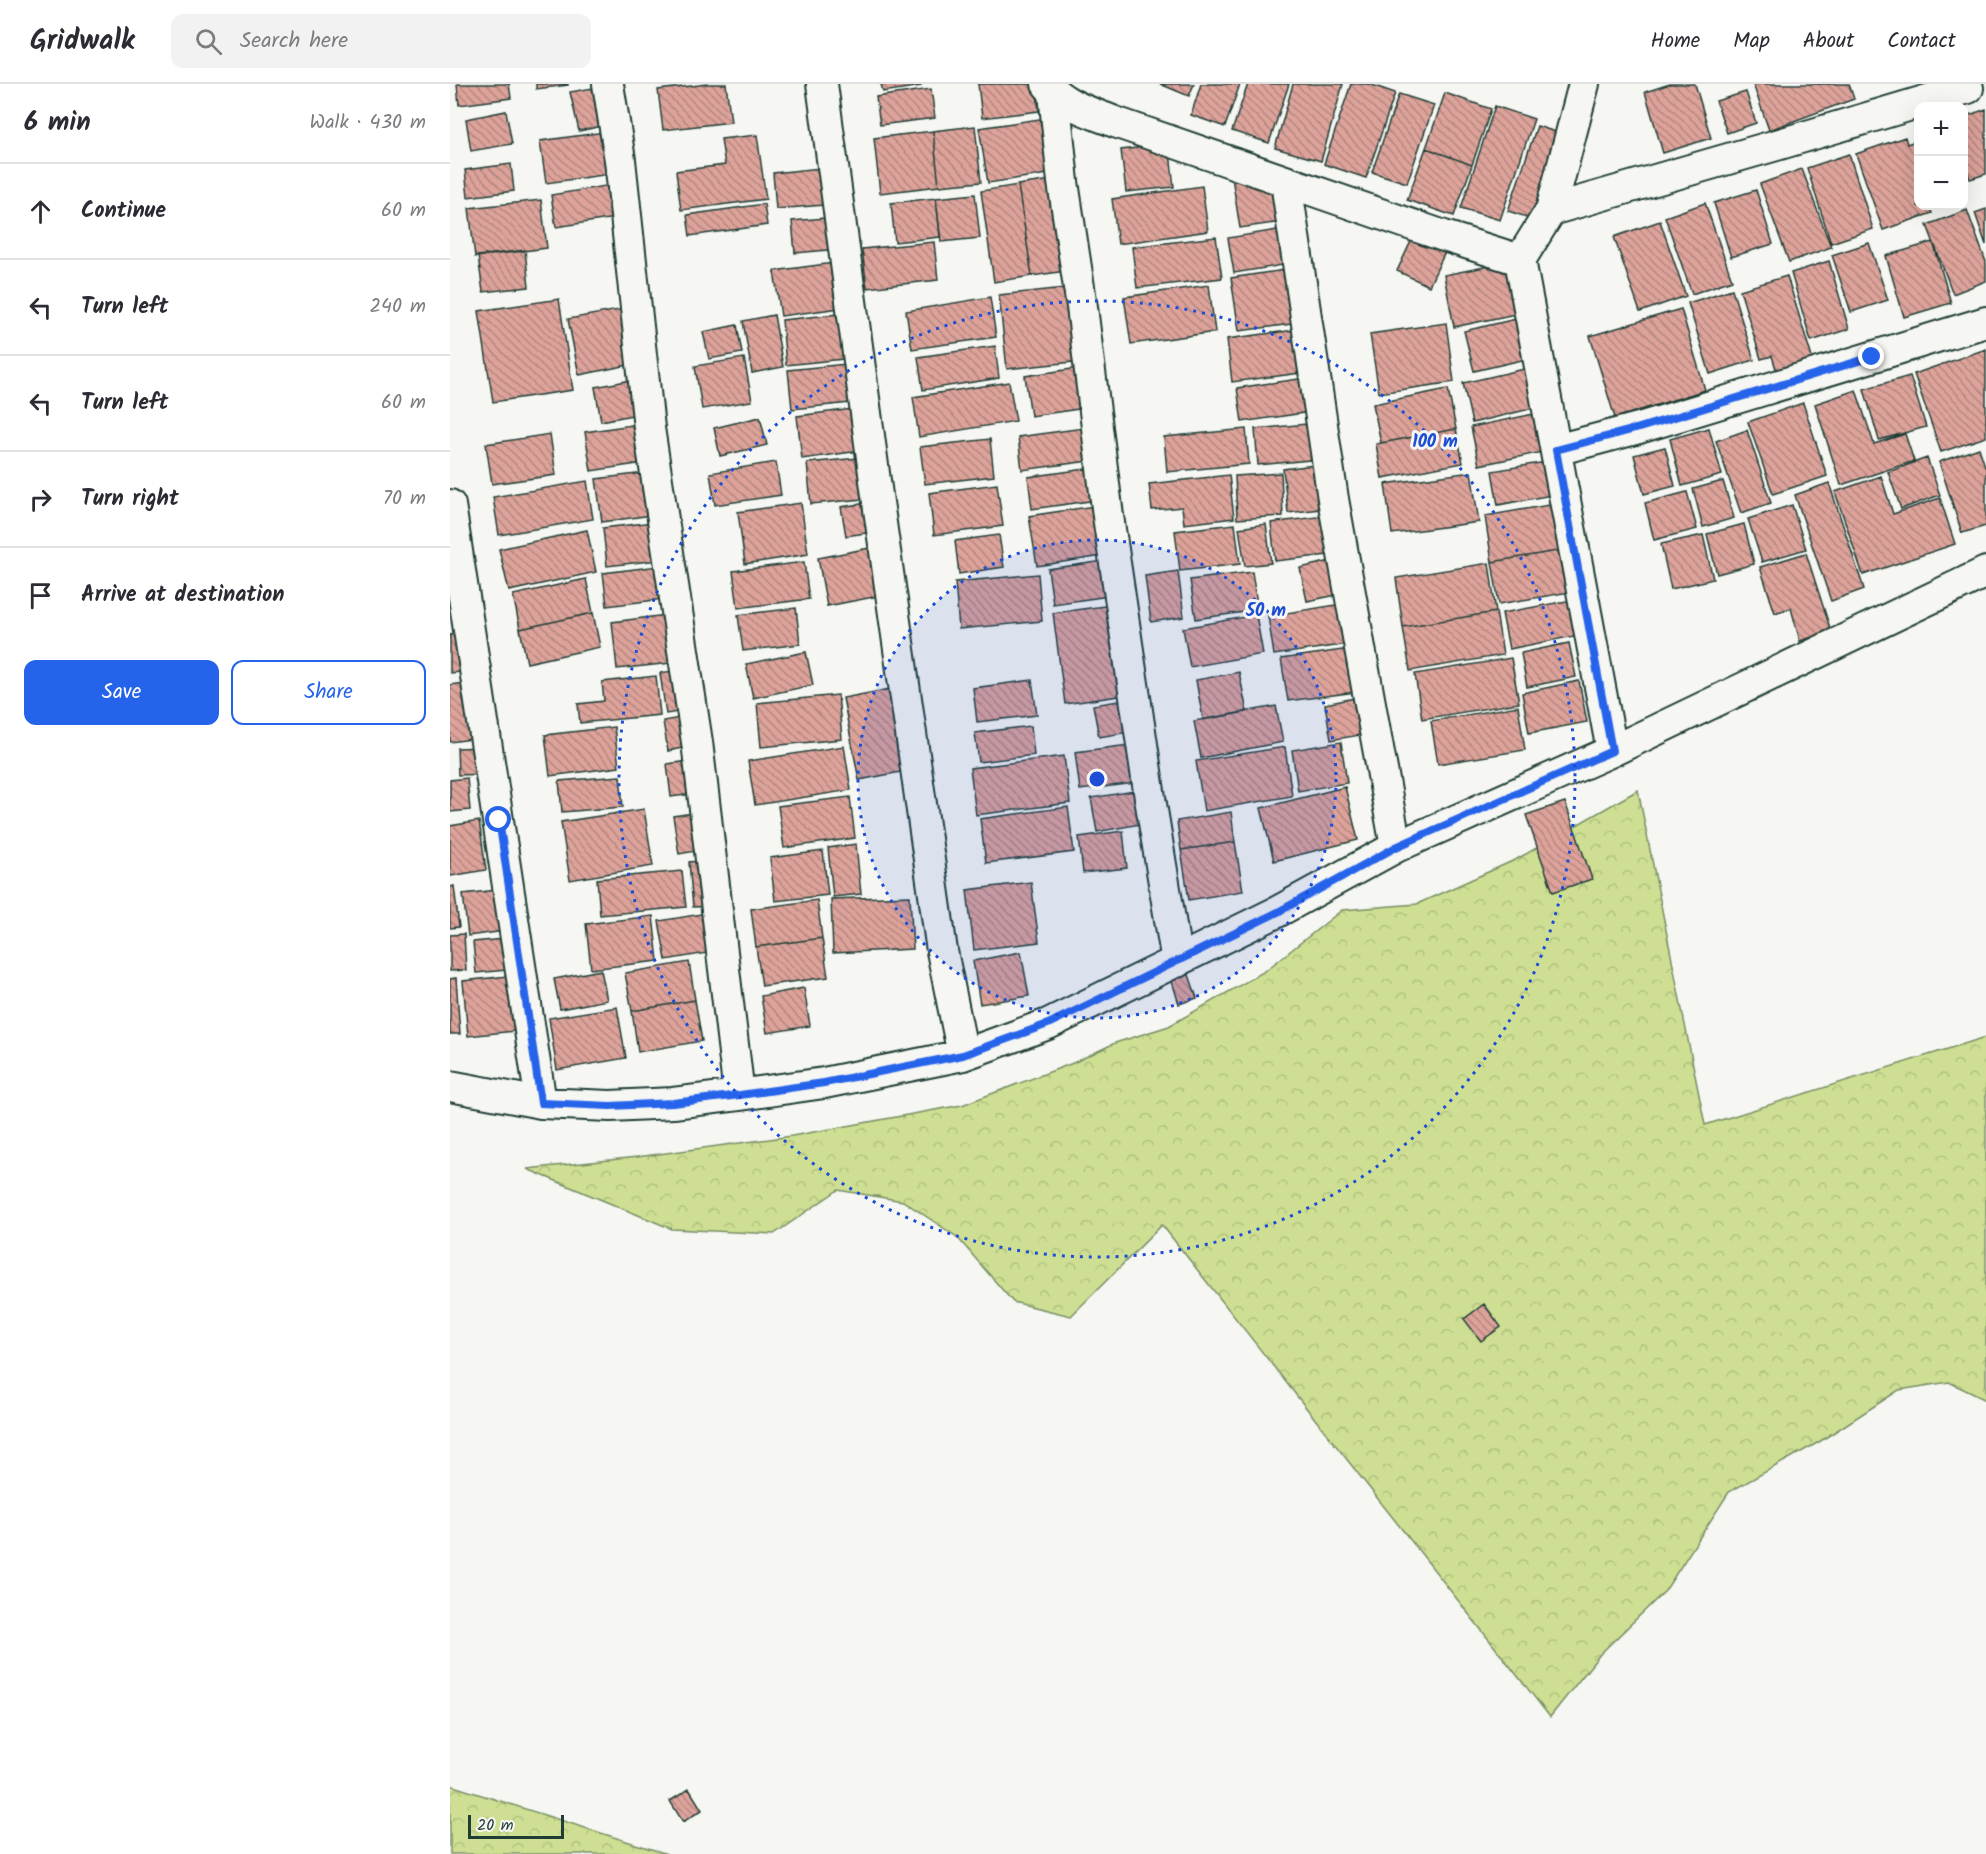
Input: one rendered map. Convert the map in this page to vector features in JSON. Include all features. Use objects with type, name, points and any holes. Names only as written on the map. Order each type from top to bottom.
[{"type":"street","points":[[608,84],[620,159],[649,428],[697,742],[740,1095]]},
{"type":"street","points":[[822,84],[874,477],[942,951],[963,1055]]},
{"type":"street","points":[[1584,84],[1551,210],[1520,260],[1612,751]]},
{"type":"street","points":[[1051,88],[1082,307],[1108,516],[1177,962]]},
{"type":"street","points":[[1051,88],[1077,106],[1115,122],[1520,260]]},
{"type":"street","points":[[1551,210],[1968,88]]},
{"type":"street","points":[[1286,182],[1333,499],[1396,847]]},
{"type":"street","points":[[1556,450],[1639,428],[1986,322]]},
{"type":"street","points":[[450,505],[541,1103]]},
{"type":"street","points":[[450,1086],[541,1103],[610,1106],[673,1103],[824,1083],[963,1055],[1048,1024],[1278,912],[1396,847],[1612,751],[1986,572]]},
{"type":"green space","points":[[1638,790],[1705,1125],[1986,1037],[1986,1400],[1949,1382],[1899,1390],[1819,1442],[1729,1492],[1665,1591],[1601,1653],[1550,1717],[1162,1225],[1071,1316],[1013,1302],[957,1237],[903,1201],[838,1190],[774,1234],[672,1229],[527,1169],[792,1136],[962,1105],[1073,1063],[1115,1043],[1169,1026],[1265,971],[1342,910],[1417,904],[1517,859]]},
{"type":"green space","points":[[450,1785],[667,1854],[450,1854]]},
{"type":"building","points":[[457,84],[509,84],[511,98],[459,105]]},
{"type":"building","points":[[536,84],[568,84],[568,85],[536,89]]},
{"type":"building","points":[[726,84],[731,122],[663,130],[658,90]]},
{"type":"building","points":[[881,84],[921,84],[921,86],[883,92]]},
{"type":"building","points":[[978,84],[1036,84],[1039,111],[982,118]]},
{"type":"building","points":[[1160,84],[1194,84],[1189,96]]},
{"type":"building","points":[[1201,84],[1240,84],[1225,127],[1191,115]]},
{"type":"building","points":[[1248,84],[1289,84],[1269,143],[1232,131]]},
{"type":"building","points":[[1293,84],[1343,84],[1321,161],[1275,148]]},
{"type":"building","points":[[1351,84],[1369,84],[1395,93],[1366,178],[1324,164]]},
{"type":"building","points":[[1670,84],[1695,84],[1711,138],[1663,153],[1645,92]]},
{"type":"building","points":[[1753,84],[1849,84],[1854,99],[1769,130]]},
{"type":"building","points":[[604,86],[611,124],[579,131],[570,92]]},
{"type":"building","points":[[931,89],[935,118],[880,125],[876,97]]},
{"type":"building","points":[[1746,92],[1756,123],[1727,133],[1716,101]]},
{"type":"building","points":[[1445,93],[1491,109],[1472,165],[1426,148]]},
{"type":"building","points":[[1399,94],[1434,105],[1407,183],[1372,172]]},
{"type":"building","points":[[1495,106],[1534,119],[1500,220],[1461,208]]},
{"type":"building","points":[[1986,109],[1986,174],[1970,179],[1968,173],[1968,116]]},
{"type":"building","points":[[506,111],[512,144],[471,151],[466,119]]},
{"type":"building","points":[[1053,117],[1061,172],[988,183],[979,128]]},
{"type":"building","points":[[975,126],[981,182],[939,186],[933,131]]},
{"type":"building","points":[[1537,126],[1568,136],[1539,221],[1508,211]]},
{"type":"building","points":[[612,131],[617,173],[546,183],[540,141]]},
{"type":"building","points":[[933,131],[939,186],[880,193],[874,138]]},
{"type":"building","points":[[757,135],[766,199],[681,210],[676,171],[725,165],[721,139]]},
{"type":"building","points":[[1905,137],[1907,144],[1914,141],[1914,210],[1931,210],[1932,213],[1883,230],[1856,154]]},
{"type":"building","points":[[1169,144],[1174,187],[1126,192],[1121,150]]},
{"type":"building","points":[[1426,148],[1472,165],[1454,216],[1407,200]]},
{"type":"building","points":[[1849,154],[1873,229],[1831,243],[1807,168]]},
{"type":"building","points":[[511,164],[514,191],[468,197],[465,170]]},
{"type":"building","points":[[821,168],[824,205],[776,209],[773,173]]},
{"type":"building","points":[[1802,169],[1831,247],[1789,262],[1760,184]]},
{"type":"building","points":[[1231,171],[1282,184],[1288,221],[1240,228]]},
{"type":"building","points":[[1058,179],[1072,270],[1032,276],[1018,185]]},
{"type":"building","points":[[617,184],[622,217],[556,227],[551,195]]},
{"type":"building","points":[[1018,185],[1032,276],[994,282],[981,191]]},
{"type":"building","points":[[1202,186],[1208,231],[1118,244],[1112,199]]},
{"type":"building","points":[[1756,190],[1773,244],[1731,257],[1714,203]]},
{"type":"building","points":[[975,194],[980,238],[941,242],[936,198]]},
{"type":"building","points":[[936,198],[940,237],[895,242],[891,203]]},
{"type":"building","points":[[541,200],[547,248],[475,257],[469,208]]},
{"type":"building","points":[[1705,203],[1732,280],[1692,294],[1665,217]]},
{"type":"building","points":[[764,204],[767,225],[690,236],[687,215]]},
{"type":"building","points":[[1986,209],[1986,245],[1975,213]]},
{"type":"building","points":[[1967,210],[1986,262],[1986,281],[1953,294],[1927,225]]},
{"type":"building","points":[[836,217],[839,249],[795,253],[792,221]]},
{"type":"building","points":[[1660,221],[1686,296],[1640,312],[1614,237]]},
{"type":"building","points":[[1283,229],[1289,264],[1234,273],[1228,238]]},
{"type":"building","points":[[1414,235],[1446,250],[1429,286],[1397,271]]},
{"type":"building","points":[[1216,237],[1222,278],[1137,288],[1132,247]]},
{"type":"building","points":[[934,242],[938,280],[867,288],[862,249]]},
{"type":"building","points":[[1933,242],[1951,303],[1904,317],[1886,256]]},
{"type":"building","points":[[1869,243],[1888,300],[1851,312],[1832,255]]},
{"type":"building","points":[[525,250],[529,287],[483,292],[478,256]]},
{"type":"building","points":[[1515,261],[1525,312],[1454,327],[1444,275]]},
{"type":"building","points":[[1829,261],[1849,329],[1811,341],[1791,273]]},
{"type":"building","points":[[841,262],[847,307],[781,316],[774,271]]},
{"type":"building","points":[[1291,269],[1299,323],[1239,331],[1231,278]]},
{"type":"building","points":[[1787,276],[1813,361],[1777,372],[1772,356],[1761,359],[1740,290]]},
{"type":"building","points":[[1209,285],[1215,332],[1131,344],[1124,297]]},
{"type":"building","points":[[1074,287],[1082,361],[1007,369],[999,295]]},
{"type":"building","points":[[1732,289],[1754,360],[1710,374],[1688,303]]},
{"type":"building","points":[[990,297],[996,337],[912,349],[906,311]]},
{"type":"building","points":[[559,299],[573,390],[493,402],[479,311]]},
{"type":"building","points":[[624,309],[634,364],[579,375],[568,319]]},
{"type":"building","points":[[1681,309],[1705,390],[1615,418],[1590,336]]},
{"type":"building","points":[[848,313],[853,358],[786,365],[782,320]]},
{"type":"building","points":[[774,315],[783,367],[752,373],[743,321]]},
{"type":"building","points":[[1525,317],[1535,357],[1474,371],[1464,331]]},
{"type":"building","points":[[1446,323],[1454,382],[1379,393],[1370,334]]},
{"type":"building","points":[[737,325],[742,353],[709,359],[703,332]]},
{"type":"building","points":[[1302,329],[1308,372],[1232,382],[1227,339]]},
{"type":"building","points":[[995,346],[999,378],[923,390],[918,357]]},
{"type":"building","points":[[1986,349],[1986,437],[1941,452],[1914,374]]},
{"type":"building","points":[[744,358],[752,401],[702,409],[695,366]]},
{"type":"building","points":[[856,363],[860,402],[792,409],[788,370]]},
{"type":"building","points":[[1085,367],[1092,407],[1031,416],[1025,376]]},
{"type":"building","points":[[1533,367],[1542,406],[1472,423],[1463,383]]},
{"type":"building","points":[[1910,376],[1926,427],[1879,440],[1864,389]]},
{"type":"building","points":[[1305,378],[1310,412],[1242,422],[1237,388]]},
{"type":"building","points":[[637,379],[643,413],[601,421],[595,387]]},
{"type":"building","points":[[1009,382],[1016,421],[919,437],[913,397]]},
{"type":"building","points":[[1448,389],[1456,429],[1381,443],[1373,404]]},
{"type":"building","points":[[1856,390],[1874,444],[1905,434],[1914,461],[1841,485],[1815,404]]},
{"type":"building","points":[[1803,403],[1827,476],[1773,494],[1748,422]]},
{"type":"building","points":[[861,408],[866,450],[802,459],[797,416]]},
{"type":"building","points":[[1544,412],[1552,450],[1479,465],[1471,427]]},
{"type":"building","points":[[760,417],[767,445],[720,456],[714,428]]},
{"type":"building","points":[[645,423],[650,462],[591,471],[585,432]]},
{"type":"building","points":[[1317,423],[1320,459],[1258,465],[1255,429]]},
{"type":"building","points":[[1091,427],[1096,460],[1022,470],[1018,437]]},
{"type":"building","points":[[1709,428],[1722,475],[1682,486],[1670,439]]},
{"type":"building","points":[[1246,429],[1249,464],[1167,472],[1164,437]]},
{"type":"building","points":[[1456,429],[1463,463],[1382,478],[1376,444]]},
{"type":"building","points":[[1747,430],[1771,503],[1741,513],[1716,441]]},
{"type":"building","points":[[550,434],[556,475],[492,484],[486,444]]},
{"type":"building","points":[[990,439],[994,476],[925,484],[920,447]]},
{"type":"building","points":[[1665,447],[1675,486],[1644,494],[1634,455]]},
{"type":"building","points":[[1979,448],[1986,469],[1986,526],[1962,533],[1939,462]]},
{"type":"building","points":[[869,457],[874,498],[811,504],[807,463]]},
{"type":"building","points":[[1927,458],[1940,495],[1901,509],[1888,472]]},
{"type":"building","points":[[1552,461],[1557,494],[1498,505],[1492,471]]},
{"type":"building","points":[[776,462],[781,495],[715,505],[710,473]]},
{"type":"building","points":[[1322,464],[1328,508],[1288,513],[1283,469]]},
{"type":"building","points":[[1100,467],[1104,499],[1032,509],[1028,477]]},
{"type":"building","points":[[653,472],[659,514],[602,522],[596,479]]},
{"type":"building","points":[[1471,472],[1479,522],[1392,534],[1385,484]]},
{"type":"building","points":[[1281,473],[1283,516],[1237,519],[1235,476]]},
{"type":"building","points":[[1229,475],[1234,518],[1184,524],[1182,507],[1152,510],[1149,484]]},
{"type":"building","points":[[1881,476],[1893,514],[1940,498],[1955,544],[1863,575],[1835,492]]},
{"type":"building","points":[[587,481],[593,519],[499,535],[493,497]]},
{"type":"building","points":[[1723,481],[1734,518],[1703,527],[1693,489]]},
{"type":"building","points":[[1829,483],[1864,589],[1831,601],[1795,495]]},
{"type":"building","points":[[997,484],[1003,526],[934,535],[929,493]]},
{"type":"building","points":[[1687,492],[1697,529],[1654,540],[1645,503]]},
{"type":"building","points":[[874,502],[879,531],[846,536],[841,507]]},
{"type":"building","points":[[801,503],[808,554],[745,564],[738,512]]},
{"type":"building","points":[[1561,503],[1569,549],[1492,562],[1485,516]]},
{"type":"building","points":[[1101,505],[1109,555],[1037,566],[1029,516]]},
{"type":"building","points":[[1792,505],[1806,549],[1762,562],[1748,519]]},
{"type":"building","points":[[1332,515],[1337,554],[1275,561],[1271,523]]},
{"type":"building","points":[[662,521],[667,559],[607,566],[603,528]]},
{"type":"building","points":[[1235,524],[1240,564],[1180,571],[1175,531]]},
{"type":"building","points":[[1266,524],[1271,563],[1245,566],[1239,528]]},
{"type":"building","points":[[1744,524],[1754,564],[1717,574],[1707,534]]},
{"type":"building","points":[[587,530],[596,572],[509,591],[499,549]]},
{"type":"building","points":[[999,535],[1004,567],[959,574],[955,541]]},
{"type":"building","points":[[1703,535],[1713,579],[1671,589],[1661,544]]},
{"type":"building","points":[[875,547],[884,595],[827,606],[818,558]]},
{"type":"building","points":[[1569,549],[1576,591],[1499,604],[1492,562]]},
{"type":"building","points":[[1806,553],[1831,631],[1800,641],[1791,608],[1775,613],[1760,567]]},
{"type":"building","points":[[1340,559],[1347,593],[1307,601],[1300,568]]},
{"type":"building","points":[[1111,560],[1116,595],[1053,604],[1048,569]]},
{"type":"building","points":[[804,562],[809,599],[738,608],[733,571]]},
{"type":"building","points":[[1489,563],[1496,612],[1403,627],[1396,578]]},
{"type":"building","points":[[667,565],[671,598],[607,606],[603,573]]},
{"type":"building","points":[[1178,571],[1184,617],[1151,622],[1145,576]]},
{"type":"building","points":[[1252,572],[1258,610],[1196,619],[1190,580]]},
{"type":"building","points":[[1038,574],[1042,621],[959,629],[955,582]]},
{"type":"building","points":[[586,579],[593,613],[520,629],[513,595]]},
{"type":"building","points":[[1577,599],[1584,634],[1509,649],[1502,613]]},
{"type":"building","points":[[1348,603],[1354,643],[1274,655],[1268,616]]},
{"type":"building","points":[[1119,604],[1132,694],[1065,704],[1053,613]]},
{"type":"building","points":[[796,608],[800,644],[743,651],[738,615]]},
{"type":"building","points":[[1496,612],[1503,655],[1410,671],[1403,627]]},
{"type":"building","points":[[593,613],[600,647],[527,663],[520,629]]},
{"type":"building","points":[[674,614],[680,662],[617,669],[612,622]]},
{"type":"building","points":[[1256,615],[1263,654],[1190,667],[1183,628]]},
{"type":"building","points":[[467,633],[472,671],[450,673],[450,635]]},
{"type":"building","points":[[1569,643],[1576,677],[1527,687],[1521,653]]},
{"type":"building","points":[[1356,648],[1363,691],[1288,701],[1281,659]]},
{"type":"building","points":[[806,652],[813,685],[753,698],[746,664]]},
{"type":"building","points":[[1511,658],[1519,703],[1422,719],[1415,674]]},
{"type":"building","points":[[684,669],[691,710],[666,714],[660,673]]},
{"type":"building","points":[[1239,672],[1247,712],[1203,720],[1196,680]]},
{"type":"building","points":[[656,676],[660,715],[580,723],[578,704],[604,701],[602,682]]},
{"type":"building","points":[[1032,680],[1037,715],[977,722],[973,688]]},
{"type":"building","points":[[1579,681],[1587,722],[1529,733],[1522,693]]},
{"type":"building","points":[[472,682],[479,738],[450,742],[450,685]]},
{"type":"building","points":[[896,688],[911,770],[859,780],[843,698]]},
{"type":"building","points":[[838,695],[842,739],[761,747],[757,703]]},
{"type":"building","points":[[1365,696],[1372,733],[1331,740],[1325,704]]},
{"type":"building","points":[[1131,699],[1136,731],[1099,737],[1093,705]]},
{"type":"building","points":[[1276,706],[1283,742],[1201,758],[1194,721]]},
{"type":"building","points":[[1518,706],[1525,750],[1438,764],[1431,721]]},
{"type":"building","points":[[690,716],[696,745],[668,751],[663,721]]},
{"type":"building","points":[[1031,726],[1034,755],[979,762],[975,733]]},
{"type":"building","points":[[614,727],[619,767],[550,776],[545,735]]},
{"type":"building","points":[[1341,742],[1347,783],[1298,791],[1292,750]]},
{"type":"building","points":[[1137,744],[1143,782],[1080,790],[1075,752]]},
{"type":"building","points":[[844,746],[851,790],[755,805],[748,761]]},
{"type":"building","points":[[486,747],[487,774],[458,775],[457,748]]},
{"type":"building","points":[[1285,747],[1292,796],[1204,811],[1196,761]]},
{"type":"building","points":[[1064,756],[1070,803],[976,815],[970,768]]},
{"type":"building","points":[[696,760],[700,793],[671,797],[667,764]]},
{"type":"building","points":[[620,776],[623,807],[562,812],[559,781]]},
{"type":"building","points":[[467,778],[470,810],[450,812],[450,780]]},
{"type":"building","points":[[1345,787],[1358,840],[1274,861],[1261,808]]},
{"type":"building","points":[[1140,790],[1146,823],[1097,832],[1091,798]]},
{"type":"building","points":[[850,797],[855,838],[784,848],[778,806]]},
{"type":"building","points":[[1565,802],[1592,879],[1553,892],[1526,815]]},
{"type":"building","points":[[1068,807],[1074,852],[986,863],[980,819]]},
{"type":"building","points":[[644,809],[653,866],[570,880],[561,822]]},
{"type":"building","points":[[700,812],[707,849],[679,854],[673,816]]},
{"type":"building","points":[[1231,812],[1235,842],[1181,850],[1177,821]]},
{"type":"building","points":[[479,821],[486,870],[450,876],[450,826]]},
{"type":"building","points":[[1123,831],[1127,868],[1083,873],[1079,837]]},
{"type":"building","points":[[1235,842],[1243,891],[1189,900],[1181,850]]},
{"type":"building","points":[[856,844],[861,894],[833,897],[828,848]]},
{"type":"building","points":[[823,851],[828,895],[775,901],[770,858]]},
{"type":"building","points":[[709,860],[713,906],[693,907],[689,862]]},
{"type":"building","points":[[682,871],[686,907],[600,915],[597,879]]},
{"type":"building","points":[[1031,882],[1039,942],[974,950],[967,890]]},
{"type":"building","points":[[454,886],[459,927],[450,928],[450,887]]},
{"type":"building","points":[[506,889],[512,930],[468,936],[463,894]]},
{"type":"building","points":[[910,896],[913,949],[833,953],[831,899]]},
{"type":"building","points":[[817,900],[822,938],[756,947],[751,909]]},
{"type":"building","points":[[713,912],[719,951],[666,960],[659,921]]},
{"type":"building","points":[[653,916],[658,961],[591,969],[586,924]]},
{"type":"building","points":[[464,934],[466,970],[450,971],[450,935]]},
{"type":"building","points":[[515,938],[518,969],[476,973],[473,942]]},
{"type":"building","points":[[822,938],[828,977],[762,986],[756,947]]},
{"type":"building","points":[[1021,952],[1029,996],[980,1004],[973,961]]},
{"type":"building","points":[[689,962],[695,1000],[632,1011],[625,973]]},
{"type":"building","points":[[601,970],[607,1000],[560,1009],[554,979]]},
{"type":"building","points":[[1188,972],[1197,998],[1179,1004],[1171,978]]},
{"type":"building","points":[[518,975],[524,1030],[468,1036],[463,981]]},
{"type":"building","points":[[456,978],[460,1034],[450,1034],[450,979]]},
{"type":"building","points":[[804,988],[810,1026],[767,1033],[761,996]]},
{"type":"building","points":[[695,1000],[702,1041],[638,1052],[632,1011]]},
{"type":"building","points":[[617,1007],[626,1058],[557,1070],[549,1018]]},
{"type":"building","points":[[1484,1304],[1501,1327],[1481,1341],[1464,1319]]},
{"type":"building","points":[[689,1789],[702,1810],[683,1822],[670,1801]]},
{"type":"route","points":[[499,820],[541,1103],[610,1106],[673,1103],[824,1083],[963,1055],[1048,1024],[1278,912],[1396,847],[1612,751],[1556,450],[1639,428],[1872,357]]}]
